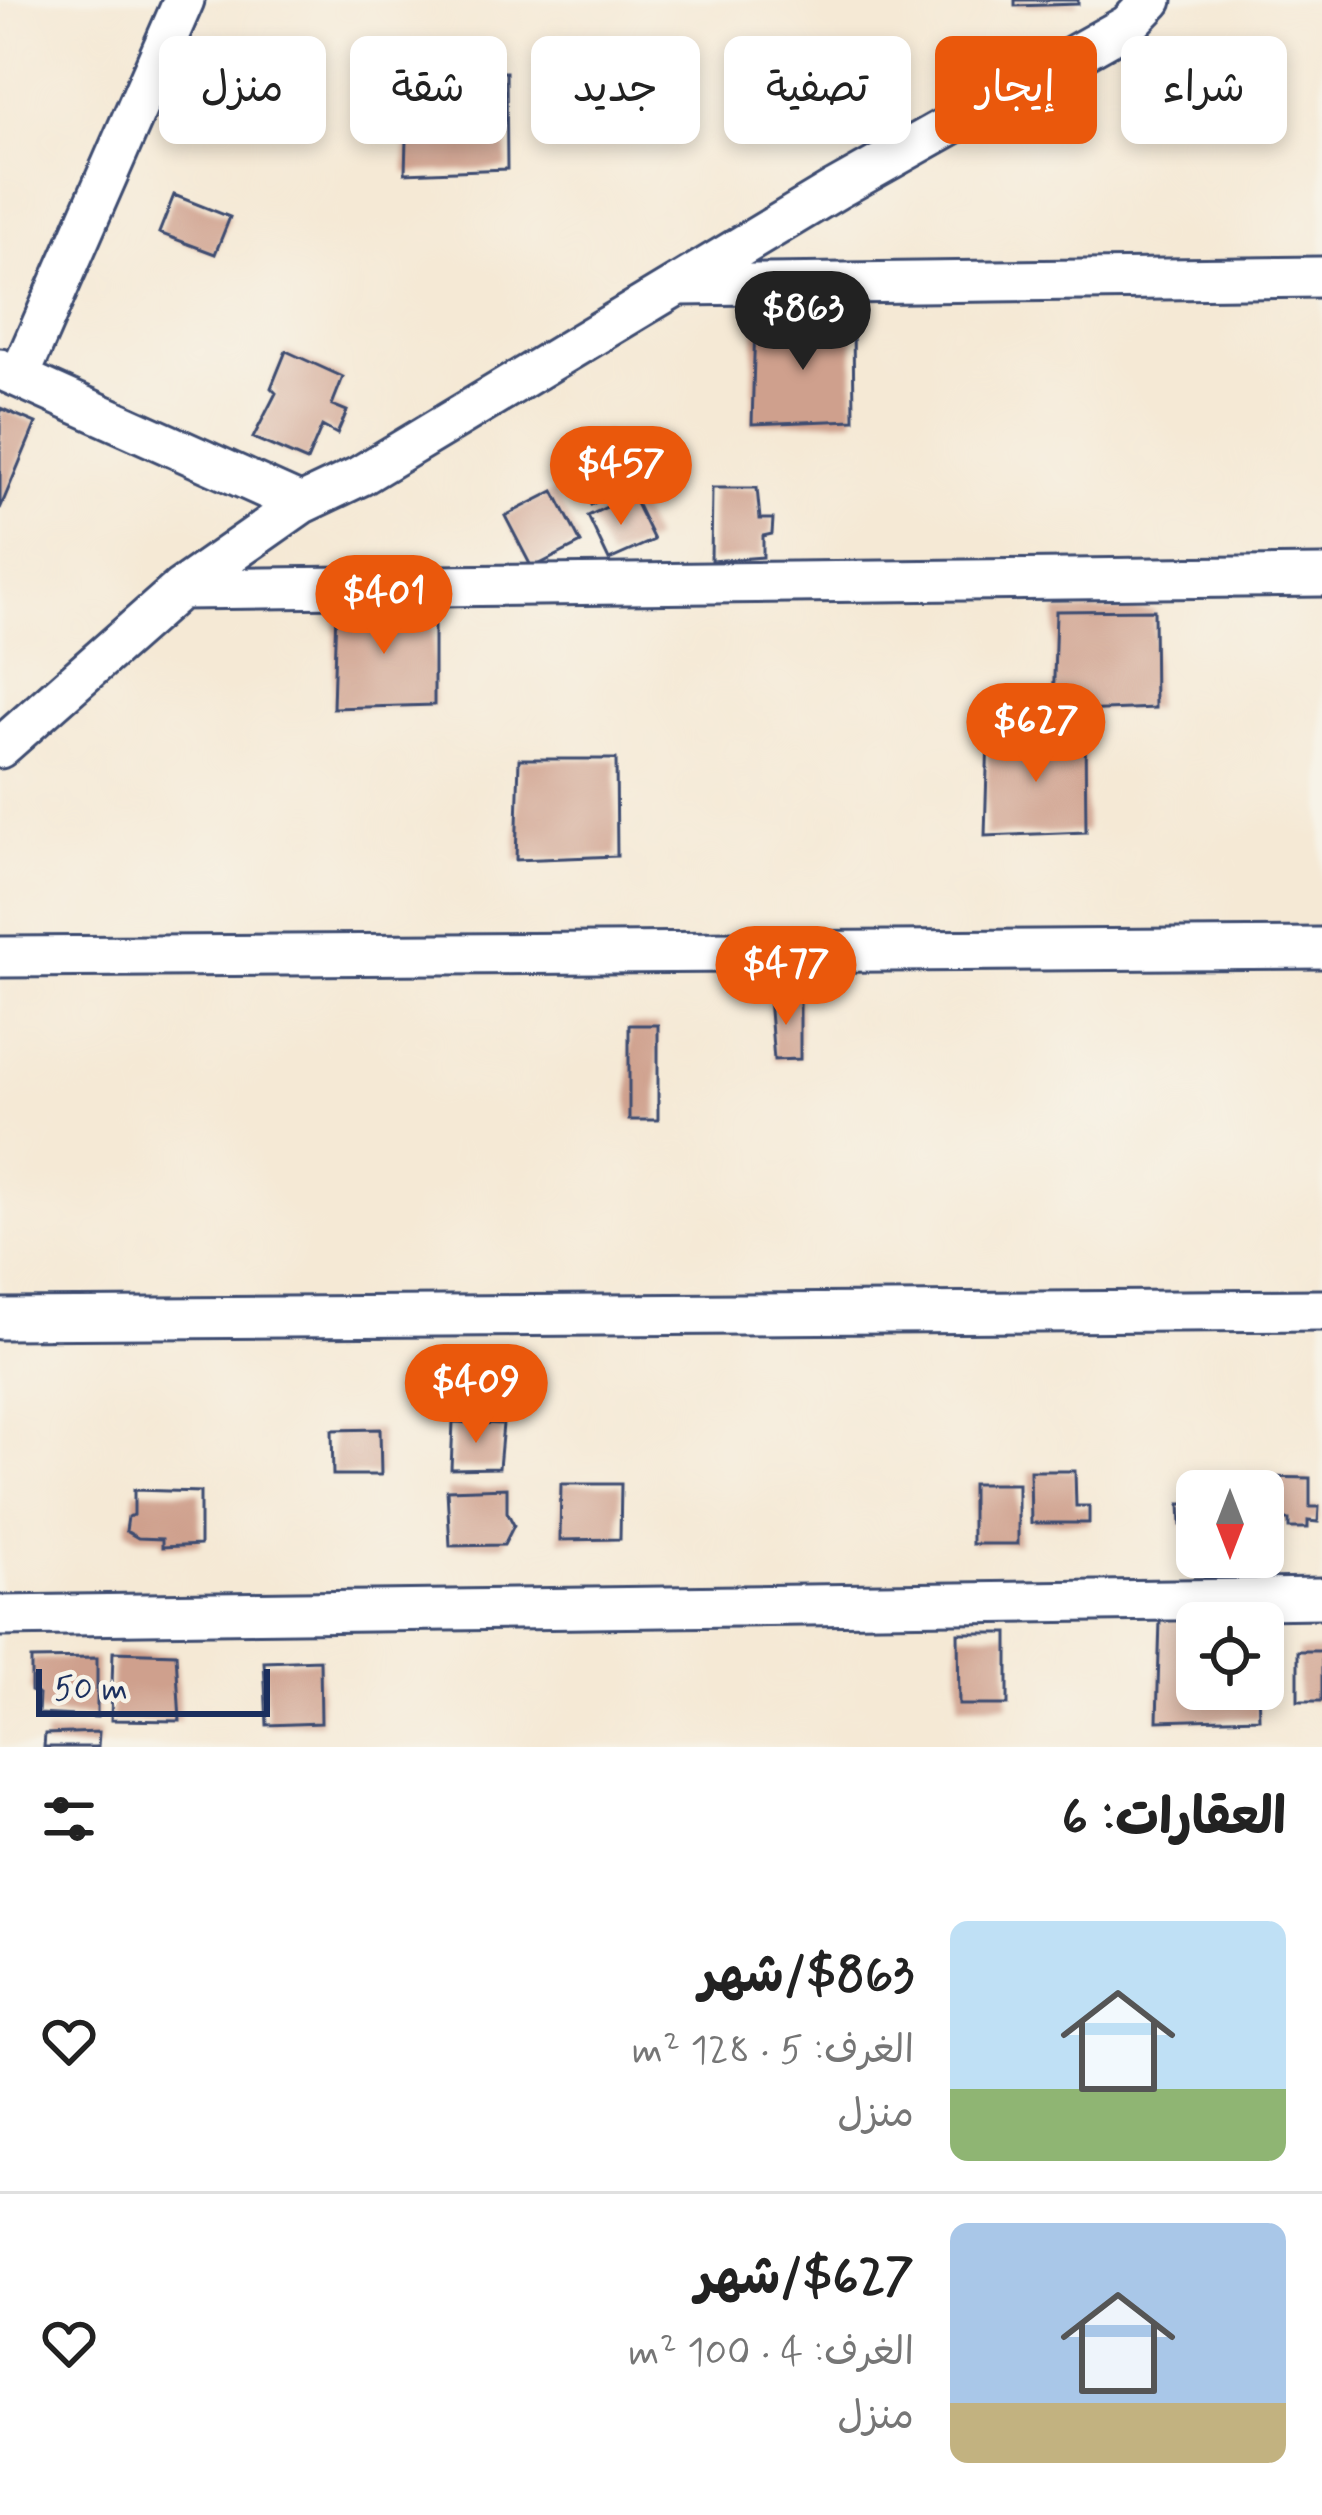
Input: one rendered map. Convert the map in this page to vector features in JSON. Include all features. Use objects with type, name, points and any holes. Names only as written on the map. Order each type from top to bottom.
[{"type":"street","points":[[184,0],[9,373],[301,504]]},
{"type":"street","points":[[0,748],[180,589],[301,504],[360,476],[836,190],[1128,25],[1152,0]]},
{"type":"street","points":[[677,285],[1322,277]]},
{"type":"street","points":[[180,589],[1322,577]]},
{"type":"street","points":[[0,957],[1322,948]]},
{"type":"street","points":[[0,1318],[1322,1310]]},
{"type":"street","points":[[0,1616],[1322,1598]]},
{"type":"building","points":[[1015,0],[1078,0],[1078,4],[1015,6]]},
{"type":"building","points":[[406,144],[507,144],[507,169],[405,173]]},
{"type":"building","points":[[174,195],[230,217],[215,254],[159,233]]},
{"type":"building","points":[[853,322],[854,420],[752,424],[755,323]]},
{"type":"building","points":[[286,351],[343,377],[332,405],[347,411],[337,434],[322,426],[307,461],[253,438],[276,393],[271,388]]},
{"type":"building","points":[[0,408],[36,423],[0,509]]},
{"type":"building","points":[[605,432],[633,480],[591,505],[561,460]]},
{"type":"building","points":[[712,488],[757,488],[760,519],[773,519],[772,534],[763,536],[763,557],[711,561]]},
{"type":"building","points":[[554,491],[581,543],[532,568],[505,516]]},
{"type":"building","points":[[632,495],[654,540],[609,560],[588,516]]},
{"type":"building","points":[[336,607],[434,607],[434,705],[333,708]]},
{"type":"building","points":[[1154,610],[1155,708],[1053,712],[1056,611]]},
{"type":"building","points":[[1085,734],[1086,832],[985,836],[988,735]]},
{"type":"building","points":[[519,759],[616,759],[617,856],[516,860]]},
{"type":"building","points":[[800,997],[800,1059],[774,1060],[769,998]]},
{"type":"building","points":[[629,1025],[658,1025],[658,1120],[629,1120]]},
{"type":"building","points":[[453,1422],[503,1424],[499,1468],[451,1469]]},
{"type":"building","points":[[380,1429],[381,1475],[333,1475],[332,1430]]},
{"type":"building","points":[[1030,1471],[1075,1471],[1076,1506],[1089,1506],[1089,1523],[1031,1523]]},
{"type":"building","points":[[1284,1477],[1310,1478],[1310,1507],[1319,1507],[1318,1522],[1308,1521],[1308,1528],[1289,1528],[1289,1520],[1284,1520]]},
{"type":"building","points":[[561,1484],[621,1484],[620,1539],[560,1540]]},
{"type":"building","points":[[972,1484],[1018,1484],[1018,1544],[972,1544]]},
{"type":"building","points":[[507,1488],[507,1512],[514,1525],[504,1545],[450,1546],[447,1490]]},
{"type":"building","points":[[134,1490],[200,1492],[200,1545],[162,1547],[162,1539],[138,1538],[126,1531],[128,1517],[134,1515]]},
{"type":"building","points":[[1160,1620],[1176,1620],[1176,1710],[1259,1710],[1259,1718],[1157,1721]]},
{"type":"building","points":[[958,1633],[1008,1633],[1008,1705],[959,1705]]},
{"type":"building","points":[[1298,1651],[1322,1651],[1322,1701],[1298,1701]]},
{"type":"building","points":[[113,1652],[176,1654],[180,1721],[111,1720]]},
{"type":"building","points":[[97,1658],[97,1717],[38,1714],[39,1695],[31,1691],[31,1659]]},
{"type":"building","points":[[320,1660],[321,1723],[267,1725],[264,1662]]},
{"type":"building","points":[[99,1732],[98,1747],[44,1747],[45,1734]]}]
